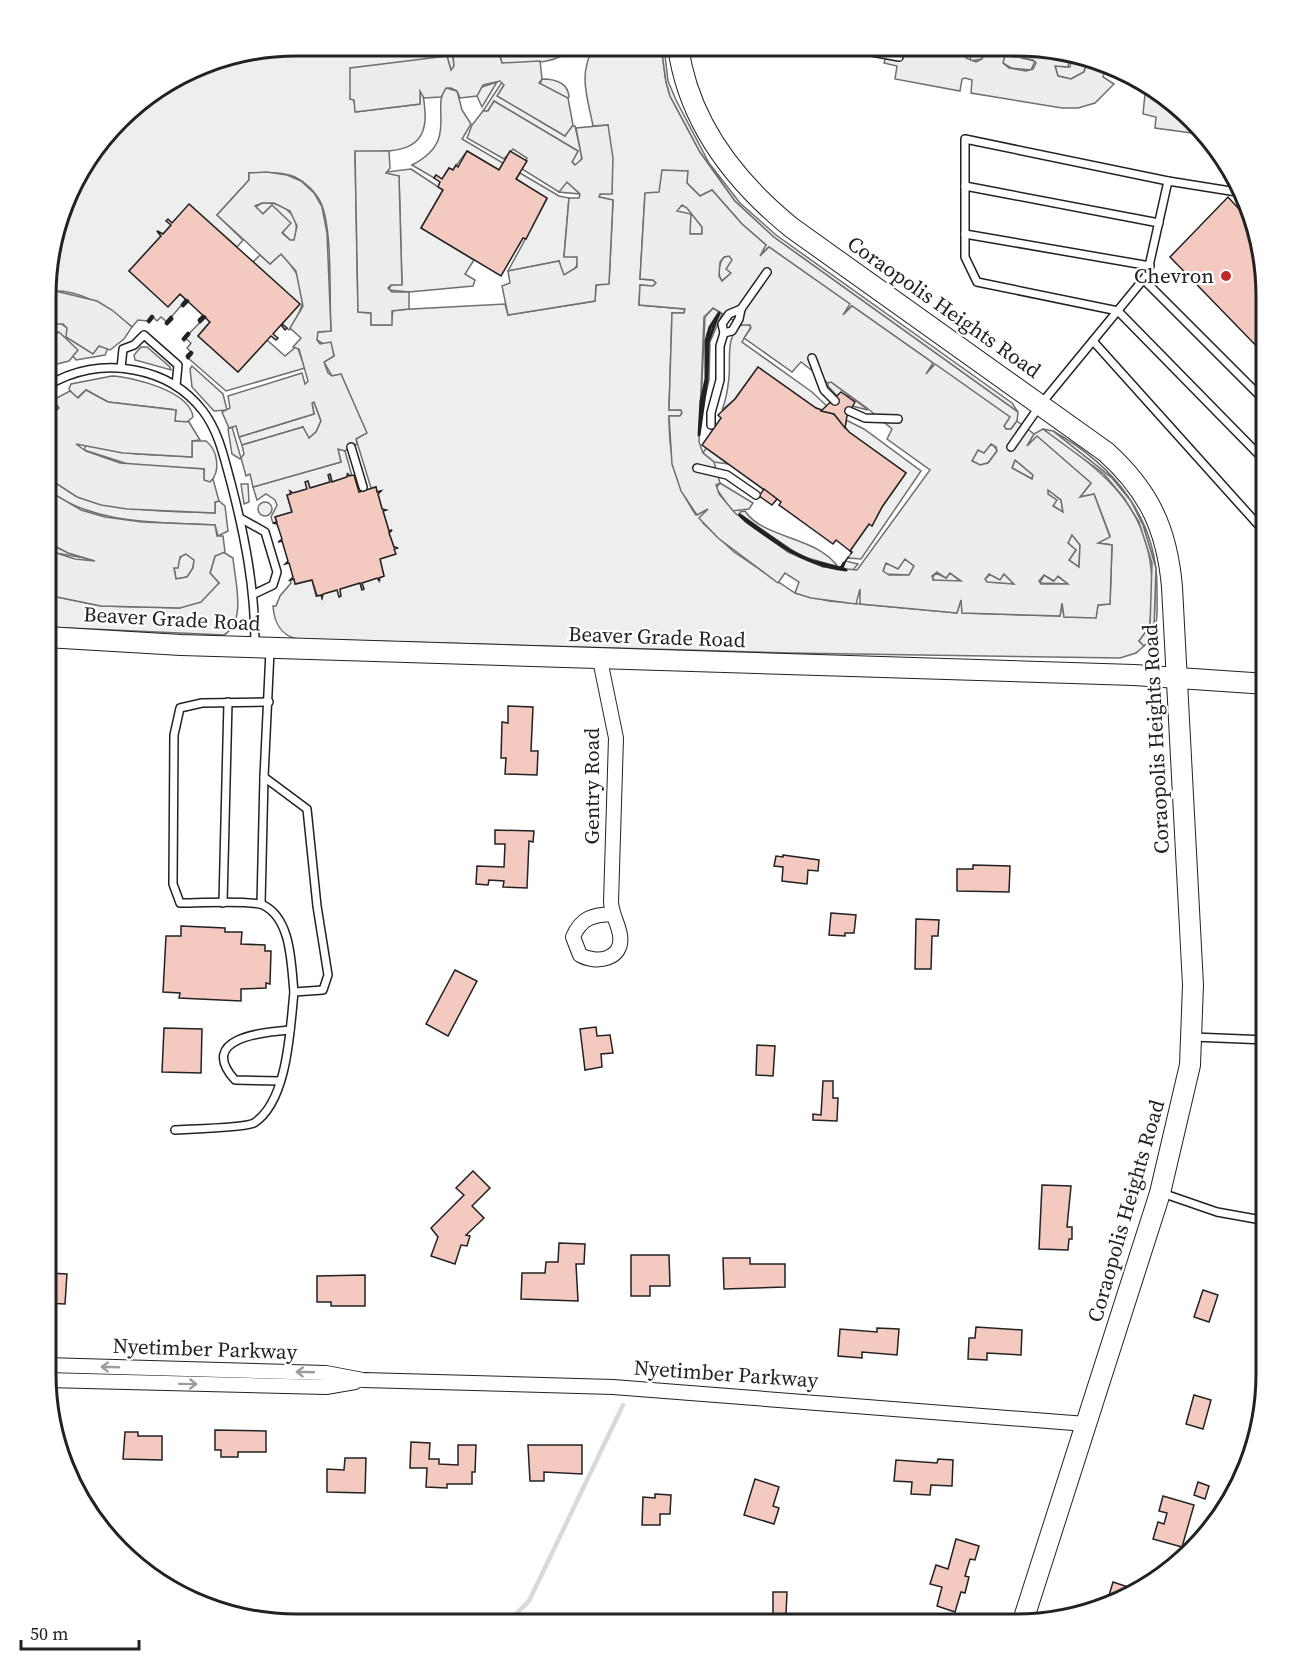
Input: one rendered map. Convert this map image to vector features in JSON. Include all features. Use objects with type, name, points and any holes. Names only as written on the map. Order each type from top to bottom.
[{"type":"main road","name":"Coraopolis Heights Road","points":[[680,56],[685,83],[694,105],[730,169],[751,193],[792,228],[1079,431],[1124,469],[1141,489],[1154,512],[1167,548],[1170,568],[1192,974],[1193,1037],[1187,1086],[1160,1192],[1025,1614]]},
{"type":"main road","name":"Beaver Grade Road","points":[[56,638],[263,648],[600,660],[1176,677],[1256,683]]},
{"type":"street","name":"Gentry Road","points":[[600,660],[616,738],[612,914]]},
{"type":"street","name":"Nyetimber Parkway","points":[[56,1365],[326,1373],[363,1380],[613,1387],[1086,1424]]},
{"type":"street","name":"Nyetimber Parkway","points":[[56,1380],[326,1387],[363,1380]]},
{"type":"lane","points":[[894,56],[899,57]]},
{"type":"lane","points":[[1233,192],[965,139],[965,257],[976,282],[1118,311],[1256,452]]},
{"type":"lane","points":[[1011,447],[1041,405],[1144,280],[1150,266],[1168,181]]},
{"type":"lane","points":[[965,186],[1159,223]]},
{"type":"lane","points":[[965,234],[1150,266]]},
{"type":"lane","points":[[724,333],[732,331],[739,319],[741,309],[767,272]]},
{"type":"lane","points":[[1144,280],[1256,392]]},
{"type":"lane","points":[[711,425],[711,412],[720,380],[720,346],[724,333],[722,324],[729,314],[741,309]]},
{"type":"lane","points":[[121,368],[123,349],[134,345],[144,335],[178,365],[176,386]]},
{"type":"lane","points":[[1093,341],[1256,521]]},
{"type":"lane","points":[[812,358],[824,390],[835,401]]},
{"type":"lane","points":[[56,383],[83,371],[121,368],[155,376],[176,386],[204,412],[217,435],[240,518],[263,648],[269,702],[264,777],[261,904]]},
{"type":"lane","points":[[849,411],[865,418],[898,419]]},
{"type":"lane","points":[[351,447],[363,487]]},
{"type":"lane","points":[[697,468],[726,475],[756,495]]},
{"type":"lane","points":[[240,518],[265,532],[277,572],[273,585],[254,594]]},
{"type":"lane","points":[[223,903],[228,702]]},
{"type":"lane","points":[[175,1130],[253,1124],[269,1108],[280,1081],[290,1030],[294,992],[288,944],[276,915],[261,904],[180,903],[172,884],[174,735],[180,708],[202,703],[269,702]]},
{"type":"lane","points":[[264,777],[307,810],[317,906],[328,975],[323,990],[294,992]]},
{"type":"lane","points":[[280,1081],[235,1080],[227,1071],[224,1057],[228,1046],[240,1037],[290,1030]]},
{"type":"lane","points":[[1193,1037],[1256,1040]]},
{"type":"lane","points":[[1160,1192],[1217,1212],[1256,1219]]},
{"type":"shaded area","points":[[280,56],[453,56],[454,67],[451,70],[447,57],[352,81],[350,99],[354,100],[356,112],[420,104],[420,91],[424,98],[425,112],[424,127],[420,137],[412,144],[392,151],[355,152],[358,312],[371,313],[371,325],[391,325],[393,310],[505,304],[508,315],[595,301],[596,285],[609,283],[613,200],[599,197],[600,194],[612,193],[608,125],[593,126],[586,95],[586,66],[589,56],[662,56],[670,96],[700,152],[735,201],[774,237],[1018,412],[1017,421],[1011,429],[1006,429],[1004,426],[1009,418],[935,365],[926,374],[933,363],[852,306],[842,315],[849,304],[769,247],[760,255],[766,245],[742,224],[712,190],[700,196],[687,183],[687,171],[657,194],[645,194],[640,279],[653,280],[656,283],[653,286],[640,285],[639,305],[685,309],[684,313],[672,313],[669,410],[681,410],[682,413],[680,416],[669,416],[669,430],[674,468],[682,492],[696,515],[708,509],[703,523],[734,552],[795,593],[829,601],[957,613],[961,599],[963,613],[1060,616],[1062,603],[1064,617],[1096,617],[1098,605],[1110,604],[1112,545],[1098,543],[1110,536],[1094,494],[1080,497],[1091,483],[1037,437],[1030,445],[1026,445],[1034,434],[1043,429],[1106,479],[1123,497],[1136,517],[1151,565],[1150,620],[1147,631],[1139,641],[1144,646],[1136,653],[1120,658],[791,653],[298,639],[283,631],[277,623],[273,606],[276,606],[280,596],[291,583],[290,580],[294,579],[296,584],[312,580],[316,596],[321,595],[322,598],[323,594],[337,590],[340,597],[340,589],[360,583],[362,590],[362,583],[377,578],[379,581],[379,578],[384,576],[380,559],[395,554],[394,549],[397,548],[394,547],[389,533],[392,530],[389,531],[383,511],[386,510],[382,509],[378,494],[381,491],[377,492],[376,487],[371,488],[356,439],[366,433],[341,374],[332,376],[324,362],[334,356],[332,349],[317,340],[317,332],[331,331],[329,247],[325,215],[319,199],[303,182],[290,175],[249,173],[249,180],[217,215],[243,240],[237,247],[190,205],[172,223],[168,220],[171,225],[163,234],[157,231],[161,236],[129,271],[168,306],[180,294],[186,300],[167,322],[161,317],[157,321],[152,316],[148,321],[138,320],[132,327],[93,300],[56,291],[56,280],[60,249],[68,218],[80,189],[96,162],[115,137],[137,115],[162,96],[189,80],[218,68],[249,60]]},
{"type":"shaded area","points":[[447,56],[451,70],[454,66],[453,56],[500,56],[502,63],[540,61],[542,79],[539,83],[568,98],[573,125],[565,136],[497,96],[504,85],[500,81],[483,85],[477,96],[460,98],[457,91],[446,88],[441,97],[424,98],[420,91],[420,104],[355,112],[354,100],[350,99],[350,68]]},
{"type":"shaded area","points":[[500,56],[561,56],[541,62],[502,63]]},
{"type":"shaded area","points":[[662,56],[665,56],[668,81],[676,100],[709,163],[740,203],[776,235],[1012,403],[1018,412],[774,237],[735,201],[700,152],[670,96]]},
{"type":"shaded area","points":[[886,56],[966,56],[966,58],[976,62],[983,56],[1005,56],[1003,63],[1009,68],[1026,71],[1033,69],[1036,63],[1024,58],[1024,56],[1032,56],[1069,62],[1068,67],[1055,66],[1058,76],[1071,79],[1084,72],[1086,66],[1104,72],[1103,77],[1114,84],[1095,103],[1078,108],[1062,108],[971,93],[972,80],[965,78],[962,79],[960,91],[895,79],[897,66],[884,63]]},
{"type":"shaded area","points":[[971,56],[983,56],[982,59],[970,61]]},
{"type":"shaded area","points":[[1004,56],[1035,61],[1031,70],[1011,68],[1003,63]]},
{"type":"shaded area","points":[[1071,62],[1086,66],[1084,72],[1071,79],[1058,76],[1055,66],[1070,67]]},
{"type":"shaded area","points":[[542,79],[560,82],[566,88],[569,97],[565,99],[540,84]]},
{"type":"shaded area","points":[[497,82],[482,107],[477,96],[479,88]]},
{"type":"shaded area","points":[[502,82],[504,85],[498,96],[565,136],[571,126],[575,126],[582,157],[579,164],[575,165],[572,162],[578,151],[494,101],[488,111],[483,111]]},
{"type":"shaded area","points":[[446,88],[457,91],[462,110],[471,124],[462,139],[503,163],[499,170],[467,151],[453,170],[449,168],[442,179],[436,175],[434,178],[412,165],[427,156],[440,135],[442,96]]},
{"type":"shaded area","points":[[1145,93],[1163,105],[1193,133],[1155,128],[1156,117],[1143,114]]},
{"type":"shaded area","points":[[494,101],[578,151],[572,162],[575,165],[582,159],[576,128],[608,125],[613,158],[612,194],[600,194],[599,197],[613,200],[609,284],[596,285],[595,301],[508,315],[502,286],[510,283],[508,271],[559,261],[564,275],[577,267],[577,257],[564,257],[569,198],[579,198],[580,194],[567,182],[559,192],[522,169],[527,158],[513,149],[504,159],[467,138],[472,125],[483,111],[488,111]]},
{"type":"shaded area","points":[[355,151],[389,151],[390,168],[386,173],[399,176],[402,285],[391,285],[388,288],[392,292],[409,292],[409,309],[392,311],[392,325],[371,325],[371,313],[358,312]]},
{"type":"shaded area","points":[[411,169],[443,190],[421,228],[474,260],[465,274],[475,280],[473,286],[409,292],[389,290],[391,285],[402,284],[399,176],[388,175],[386,172]]},
{"type":"shaded area","points":[[662,170],[688,171],[687,183],[700,196],[712,190],[742,224],[766,245],[760,256],[769,247],[850,304],[843,315],[852,306],[933,363],[926,374],[935,364],[1010,417],[1004,426],[1006,429],[1011,429],[1017,421],[1034,434],[1027,446],[1037,436],[1091,483],[1080,497],[1094,494],[1110,537],[1098,543],[1112,545],[1110,604],[1098,605],[1096,618],[1064,617],[1062,603],[1060,616],[962,613],[961,600],[957,613],[860,604],[860,589],[856,604],[811,598],[795,593],[799,582],[785,573],[778,583],[718,538],[699,518],[708,509],[697,515],[681,491],[672,464],[669,416],[680,416],[682,413],[681,410],[669,410],[672,313],[684,313],[685,309],[639,305],[640,285],[653,286],[656,283],[653,280],[640,279],[645,193],[659,192]],"holes":[[[682,205],[687,208],[702,227],[702,234],[690,234],[691,214],[677,211]],[[729,256],[732,260],[726,269],[731,273],[722,281],[719,276],[720,262],[724,257]],[[713,308],[741,325],[750,325],[751,328],[744,338],[792,372],[801,362],[867,408],[892,429],[887,439],[930,470],[857,570],[823,567],[788,552],[735,513],[719,494],[716,485],[720,483],[714,462],[703,453],[699,442],[704,317]],[[991,444],[996,447],[997,451],[988,463],[980,465],[972,461],[978,450],[984,453]],[[1015,460],[1033,475],[1032,479],[1012,468]],[[1048,490],[1061,500],[1063,512],[1053,506],[1057,500],[1048,494]],[[1072,535],[1080,545],[1079,567],[1069,560],[1076,550],[1068,543]],[[905,559],[914,566],[909,575],[889,575],[883,571],[886,563],[898,569]],[[937,572],[946,578],[950,573],[961,581],[933,580],[932,576]],[[989,574],[1000,580],[1004,574],[1014,584],[987,582],[985,579]],[[1044,575],[1054,581],[1058,576],[1068,584],[1041,584],[1039,581]]]},
{"type":"shaded area","points":[[267,172],[287,175],[301,181],[314,193],[322,207],[327,233],[331,331],[318,332],[317,340],[320,344],[331,342],[334,356],[324,362],[328,373],[332,376],[341,374],[367,433],[356,439],[357,444],[345,451],[338,449],[341,462],[253,487],[250,474],[246,476],[241,458],[244,454],[242,445],[303,427],[309,438],[316,432],[321,421],[314,402],[312,403],[314,414],[239,437],[236,426],[229,428],[222,412],[230,408],[228,396],[302,373],[305,384],[308,381],[299,349],[293,347],[301,338],[290,328],[303,306],[296,271],[281,254],[270,264],[217,215],[249,180],[249,173]],"holes":[[[262,203],[274,203],[290,211],[297,226],[294,240],[290,240],[282,233],[291,223],[272,205],[263,214],[255,206]]]},
{"type":"shaded area","points":[[520,173],[559,196],[569,198],[564,256],[577,257],[577,263],[575,268],[566,275],[562,274],[559,261],[508,271],[547,199],[516,179]]},
{"type":"shaded area","points":[[567,182],[580,194],[559,192]]},
{"type":"shaded area","points":[[262,203],[278,205],[290,212],[296,224],[294,240],[291,241],[282,232],[272,205],[263,214],[255,207]]},
{"type":"shaded area","points":[[680,205],[686,206],[702,227],[702,234],[690,234],[677,211]]},
{"type":"shaded area","points":[[281,254],[296,273],[303,291],[301,309],[289,330],[282,324],[299,304],[253,262],[260,255],[270,264]]},
{"type":"shaded area","points":[[729,256],[732,259],[731,273],[722,281],[720,266],[724,257]]},
{"type":"shaded area","points":[[56,291],[97,301],[132,327],[124,339],[110,350],[99,346],[93,354],[66,337],[67,328],[63,324],[56,324]]},
{"type":"shaded area","points":[[713,308],[722,314],[710,342],[709,380],[702,411],[707,382],[710,338],[720,314],[707,334],[706,379],[701,401],[705,317]]},
{"type":"shaded area","points":[[205,317],[210,322],[198,336],[238,372],[267,340],[285,356],[297,346],[305,368],[226,391],[188,358],[192,353],[187,348],[191,343],[185,338]]},
{"type":"shaded area","points":[[60,323],[67,328],[67,337],[93,353],[99,346],[108,348],[105,355],[76,360],[72,355],[77,350],[58,332],[56,334],[56,324]]},
{"type":"shaded area","points":[[745,323],[751,327],[742,342],[812,392],[828,407],[821,411],[758,367],[735,399],[722,410],[728,385],[731,340],[738,327]]},
{"type":"shaded area","points":[[59,332],[78,350],[69,361],[56,364],[56,334]]},
{"type":"shaded area","points":[[141,347],[147,347],[171,370],[135,360],[134,355]]},
{"type":"shaded area","points":[[192,366],[223,394],[227,410],[214,411],[192,387],[190,369]]},
{"type":"shaded area","points":[[112,376],[133,379],[172,393],[190,408],[193,417],[187,422],[178,423],[175,420],[176,410],[108,402],[86,390],[76,399],[69,389],[71,384]]},
{"type":"shaded area","points":[[828,382],[831,382],[868,410],[852,406],[848,396],[838,397],[828,386]]},
{"type":"shaded area","points":[[86,390],[108,402],[176,410],[175,421],[189,422],[200,440],[192,441],[192,457],[123,453],[76,444],[86,451],[120,463],[204,469],[204,480],[210,482],[213,479],[219,501],[215,502],[215,513],[127,509],[101,505],[77,497],[56,483],[56,411],[59,408],[56,398],[70,391],[78,398]]},
{"type":"shaded area","points":[[314,402],[321,421],[316,432],[309,438],[303,427],[242,445],[239,437],[314,414],[312,403]]},
{"type":"shaded area","points":[[846,420],[864,429],[921,471],[861,559],[848,558],[852,552],[850,551],[869,524],[872,526],[882,507],[906,473],[849,432],[845,428]]},
{"type":"shaded area","points":[[232,427],[240,459],[232,454],[228,429]]},
{"type":"shaded area","points":[[1043,429],[1053,431],[1112,478],[1131,501],[1143,525],[1156,568],[1154,627],[1150,640],[1144,646],[1139,641],[1150,626],[1152,563],[1139,522],[1124,498],[1104,474]]},
{"type":"shaded area","points":[[1053,431],[1095,460],[1113,478],[1130,500],[1112,478]]},
{"type":"shaded area","points":[[192,441],[206,441],[213,450],[217,467],[210,482],[204,481],[204,469],[131,465],[84,450],[86,445],[137,454],[192,457]]},
{"type":"shaded area","points":[[993,444],[997,451],[988,463],[980,465],[972,461],[978,450]]},
{"type":"shaded area","points":[[340,448],[345,451],[352,476],[347,474],[347,477],[332,482],[330,474],[330,482],[310,488],[307,481],[307,489],[293,493],[290,491],[291,494],[287,495],[292,512],[275,517],[277,522],[273,523],[271,517],[277,505],[275,500],[266,494],[257,500],[253,487],[341,462],[338,451]]},
{"type":"shaded area","points":[[706,448],[728,464],[714,462],[703,453]]},
{"type":"shaded area","points":[[1015,460],[1033,475],[1032,479],[1012,468]]},
{"type":"shaded area","points":[[56,482],[86,498],[127,508],[215,513],[215,502],[219,501],[225,506],[228,531],[218,536],[215,525],[127,520],[86,510],[56,495]]},
{"type":"shaded area","points":[[720,483],[753,503],[749,509],[732,511],[716,488]]},
{"type":"shaded area","points":[[241,484],[248,484],[249,502],[244,504]]},
{"type":"shaded area","points":[[1048,490],[1061,500],[1063,512],[1053,506],[1056,500],[1048,494]]},
{"type":"shaded area","points":[[56,495],[81,510],[105,517],[142,522],[215,525],[217,536],[223,536],[225,552],[215,556],[210,573],[219,583],[201,602],[180,608],[101,606],[56,597],[56,553],[75,559],[95,561],[56,547]],"holes":[[[186,554],[194,560],[193,568],[187,577],[176,579],[174,568],[178,568],[180,557]]]},
{"type":"shaded area","points":[[262,502],[268,502],[272,509],[268,516],[262,516],[258,512],[258,506]]},
{"type":"shaded area","points":[[1132,503],[1141,517],[1150,540],[1155,566],[1143,525]]},
{"type":"shaded area","points":[[745,511],[764,527],[817,549],[838,567],[801,556],[738,516],[740,512]]},
{"type":"shaded area","points":[[749,524],[805,559],[788,551]]},
{"type":"shaded area","points":[[1072,534],[1080,545],[1079,567],[1069,560],[1076,550],[1068,543]]},
{"type":"shaded area","points":[[56,547],[57,548],[102,561],[56,553]]},
{"type":"shaded area","points":[[223,552],[233,558],[237,589],[235,620],[224,635],[56,627],[56,597],[101,606],[180,608],[219,583],[210,573],[215,556]]},
{"type":"shaded area","points":[[186,554],[194,560],[193,568],[187,577],[176,579],[174,568],[182,555]]},
{"type":"shaded area","points":[[905,559],[914,566],[909,575],[886,574],[883,571],[886,563]]},
{"type":"shaded area","points":[[846,561],[858,564],[852,571],[842,568]]},
{"type":"shaded area","points":[[1156,572],[1157,616],[1150,640],[1154,624]]},
{"type":"shaded area","points":[[936,573],[946,578],[950,573],[961,582],[936,581],[932,578]]},
{"type":"shaded area","points":[[991,574],[1000,579],[1004,574],[1014,584],[987,583],[985,579]]},
{"type":"shaded area","points":[[1044,575],[1053,581],[1057,576],[1068,584],[1040,583]]},
{"type":"building","points":[[467,151],[499,170],[510,151],[527,161],[516,179],[547,198],[526,239],[523,238],[501,276],[421,228],[443,190],[438,187],[440,182],[434,178],[436,175],[442,179],[449,168],[453,170],[456,165],[458,167]]},
{"type":"building","name":"Chevron","points":[[1228,197],[1241,211],[1252,249],[1256,280],[1256,346],[1170,257]]},
{"type":"building","points":[[189,204],[300,304],[282,324],[287,328],[285,330],[281,325],[273,334],[278,338],[276,340],[271,336],[238,372],[198,336],[210,322],[180,294],[168,307],[129,271],[161,236],[157,231],[163,234],[171,225],[166,221],[168,219],[172,223]]},
{"type":"building","points":[[758,367],[816,408],[834,414],[849,432],[906,473],[882,507],[872,526],[869,524],[850,551],[836,540],[833,544],[779,505],[781,502],[702,445],[721,418],[718,415],[735,399]]},
{"type":"building","points":[[841,392],[855,402],[847,416],[845,428],[834,414],[821,411]]},
{"type":"building","points":[[330,474],[332,482],[347,477],[348,474],[349,476],[354,475],[359,492],[376,487],[377,492],[381,491],[378,494],[382,509],[386,510],[383,511],[389,531],[392,530],[389,533],[394,547],[398,548],[394,549],[396,554],[380,559],[384,576],[379,578],[380,581],[377,578],[362,583],[364,589],[362,590],[360,583],[340,589],[341,596],[339,597],[337,590],[323,594],[322,598],[321,595],[317,596],[312,580],[295,584],[294,579],[290,580],[293,577],[289,563],[285,564],[288,561],[282,541],[278,542],[282,539],[277,524],[273,523],[277,522],[275,517],[292,512],[287,495],[291,494],[290,491],[293,493],[307,489],[305,482],[308,481],[310,488],[330,482],[328,475]]},
{"type":"building","points":[[764,489],[777,499],[772,505],[759,496]]},
{"type":"building","points":[[508,706],[533,707],[531,751],[538,751],[537,775],[505,774],[506,758],[501,758],[502,722],[508,723]]},
{"type":"building","points":[[495,830],[534,831],[533,842],[529,841],[527,888],[503,887],[504,881],[489,880],[488,885],[476,884],[477,866],[504,867],[505,844],[495,844]]},
{"type":"building","points":[[783,855],[819,860],[818,871],[808,870],[807,884],[782,881],[783,867],[774,866],[776,856],[783,857]]},
{"type":"building","points":[[973,865],[1010,866],[1009,892],[957,891],[957,869],[973,869]]},
{"type":"building","points":[[831,913],[856,915],[854,933],[845,933],[845,936],[829,935]]},
{"type":"building","points":[[916,919],[939,920],[938,936],[932,936],[931,969],[915,969]]},
{"type":"building","points":[[181,926],[225,928],[225,932],[242,932],[241,944],[265,945],[265,951],[271,951],[270,984],[266,983],[266,988],[241,989],[241,1001],[179,998],[180,993],[163,992],[166,936],[181,936]]},
{"type":"building","points":[[455,970],[477,981],[448,1036],[426,1024]]},
{"type":"building","points":[[596,1027],[597,1036],[610,1035],[613,1053],[601,1054],[602,1067],[585,1070],[580,1029]]},
{"type":"building","points":[[164,1028],[202,1029],[201,1073],[162,1072]]},
{"type":"building","points":[[757,1045],[775,1046],[773,1076],[756,1075]]},
{"type":"building","points":[[823,1081],[833,1081],[833,1098],[838,1098],[837,1121],[813,1120],[813,1114],[821,1115]]},
{"type":"building","points":[[473,1171],[490,1188],[472,1206],[484,1218],[466,1235],[470,1236],[467,1246],[461,1245],[455,1264],[431,1256],[438,1237],[431,1228],[464,1195],[456,1188]]},
{"type":"building","points":[[1042,1185],[1071,1186],[1067,1227],[1072,1227],[1072,1239],[1069,1239],[1068,1250],[1039,1249]]},
{"type":"building","points":[[559,1243],[585,1244],[584,1264],[576,1264],[578,1301],[521,1299],[522,1273],[545,1273],[546,1262],[558,1262]]},
{"type":"building","points":[[631,1255],[669,1255],[670,1286],[650,1286],[650,1296],[631,1296]]},
{"type":"building","points":[[723,1258],[750,1258],[750,1264],[785,1264],[785,1287],[724,1289]]},
{"type":"building","points":[[56,1273],[67,1274],[65,1304],[56,1304]]},
{"type":"building","points":[[365,1275],[365,1306],[331,1306],[331,1302],[317,1302],[317,1276]]},
{"type":"building","points":[[1203,1290],[1218,1295],[1209,1322],[1194,1317]]},
{"type":"building","points":[[976,1327],[1022,1330],[1021,1355],[987,1353],[987,1360],[968,1359],[969,1338],[975,1338]]},
{"type":"building","points":[[877,1328],[899,1329],[897,1355],[862,1352],[862,1358],[838,1356],[840,1329],[877,1332]]},
{"type":"building","points":[[1194,1395],[1211,1400],[1203,1429],[1186,1424]]},
{"type":"building","points":[[215,1430],[266,1431],[266,1452],[238,1452],[238,1457],[221,1457],[221,1450],[215,1450]]},
{"type":"building","points":[[125,1432],[138,1432],[138,1436],[162,1436],[162,1460],[123,1459]]},
{"type":"building","points":[[411,1442],[430,1443],[429,1459],[439,1459],[439,1464],[458,1465],[458,1445],[476,1445],[472,1484],[447,1484],[447,1488],[426,1487],[427,1468],[410,1468]]},
{"type":"building","points":[[528,1445],[582,1445],[582,1474],[544,1472],[544,1481],[530,1481]]},
{"type":"building","points":[[345,1458],[366,1458],[365,1493],[327,1492],[327,1469],[344,1470]]},
{"type":"building","points":[[938,1459],[953,1460],[952,1486],[931,1485],[930,1495],[911,1494],[912,1482],[894,1481],[896,1460],[937,1463]]},
{"type":"building","points":[[755,1479],[779,1487],[773,1506],[779,1508],[774,1524],[744,1515]]},
{"type":"building","points":[[1198,1482],[1209,1486],[1205,1499],[1194,1495]]},
{"type":"building","points":[[655,1494],[671,1495],[670,1514],[660,1514],[660,1525],[642,1525],[643,1497],[655,1498]]},
{"type":"building","points":[[1163,1496],[1194,1505],[1182,1547],[1153,1539],[1158,1522],[1164,1524],[1167,1513],[1159,1511]]},
{"type":"building","points":[[956,1539],[979,1546],[975,1560],[970,1559],[965,1576],[969,1577],[965,1593],[961,1592],[955,1612],[937,1606],[942,1587],[930,1584],[936,1565],[948,1569]]},
{"type":"building","points":[[1113,1582],[1128,1587],[1123,1590],[1109,1596]]},
{"type":"building","points":[[773,1592],[787,1592],[786,1614],[773,1614]]},
{"type":"waterway","points":[[516,1614],[529,1601],[623,1405]]},
{"type":"fence","points":[[844,563],[852,552],[850,551]]},
{"type":"wall","points":[[186,300],[188,301],[183,306],[182,305],[186,300]]},
{"type":"wall","points":[[719,313],[708,342],[707,379],[699,435],[701,401],[706,379],[706,341],[710,327],[719,313]]},
{"type":"wall","points":[[152,316],[153,317],[149,322],[148,321],[152,316]]},
{"type":"wall","points":[[203,316],[205,317],[200,322],[199,320],[203,316]]},
{"type":"wall","points":[[171,317],[172,319],[167,324],[166,323],[171,317]]},
{"type":"wall","points":[[188,333],[189,334],[184,340],[183,339],[188,333]]},
{"type":"wall","points":[[191,352],[192,353],[188,358],[187,356],[191,352]]},
{"type":"wall","points":[[740,515],[789,550],[812,561],[836,567],[841,568],[844,563],[842,568],[846,570],[822,565],[799,556],[767,537],[740,515]]},
{"type":"place","name":"Chevron","points":[[1226,276]]}]
